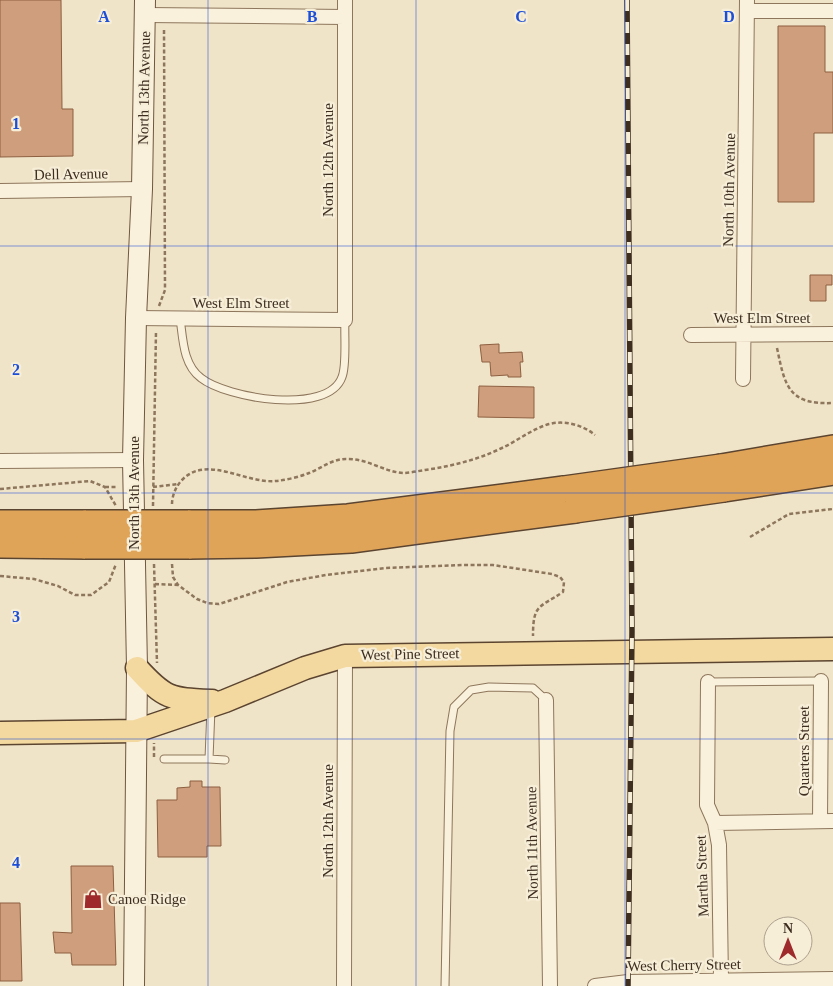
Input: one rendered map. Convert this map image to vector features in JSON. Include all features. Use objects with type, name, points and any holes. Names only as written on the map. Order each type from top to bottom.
[{"type":"highway","points":[[722,478],[833,448]]},
{"type":"highway","points":[[0,523],[85,534],[188,534],[256,523],[570,500],[722,478],[833,472]]},
{"type":"highway","points":[[0,545],[85,534]]},
{"type":"main road","name":"North 13th Avenue","points":[[134,986],[147,666],[133,460],[146,318],[142,190],[152,10]]},
{"type":"main road","name":"West Pine Street","points":[[0,733],[145,728],[218,703],[305,668],[345,656],[833,649]]},
{"type":"main road","points":[[147,666],[157,690],[186,700],[218,703]]},
{"type":"street","name":"North 12th Avenue","points":[[345,0],[345,320]]},
{"type":"street","points":[[747,5],[833,11]]},
{"type":"street","name":"North 10th Avenue","points":[[743,380],[747,5]]},
{"type":"street","points":[[152,10],[345,17]]},
{"type":"street","name":"Dell Avenue","points":[[0,191],[142,190]]},
{"type":"street","name":"West Elm Street","points":[[146,318],[345,320]]},
{"type":"street","name":"West Elm Street","points":[[690,335],[833,334]]},
{"type":"street","points":[[0,461],[133,460]]},
{"type":"street","name":"North 12th Avenue","points":[[344,986],[345,656]]},
{"type":"street","name":"Martha Street","points":[[708,682],[707,805],[715,823],[719,845],[720,981]]},
{"type":"street","name":"Quarters Street","points":[[821,682],[827,821]]},
{"type":"street","name":"North 11th Avenue","points":[[546,700],[550,986]]},
{"type":"street","points":[[715,823],[827,821]]},
{"type":"street","name":"West Cherry Street","points":[[595,986],[628,982],[833,979]]},
{"type":"lane","points":[[180,318],[189,364],[200,378],[222,390],[248,397],[284,400],[315,397],[333,390],[342,378],[345,320]]},
{"type":"lane","points":[[708,682],[821,682]]},
{"type":"lane","points":[[445,986],[450,731],[454,707],[471,690],[489,688],[533,688],[546,700]]},
{"type":"lane","points":[[209,759],[218,703]]},
{"type":"lane","points":[[164,759],[225,760]]},
{"type":"path","points":[[152,10],[165,290],[146,318],[153,506]]},
{"type":"path","points":[[774,334],[786,384],[792,393],[800,398],[816,403],[833,403]]},
{"type":"path","points":[[750,537],[789,514],[833,509]]},
{"type":"path","points":[[147,666],[155,584],[154,555]]},
{"type":"path","points":[[155,584],[178,585]]},
{"type":"path","points":[[145,728],[154,764]]},
{"type":"building","points":[[0,0],[61,0],[62,109],[73,109],[73,156],[0,157]]},
{"type":"building","points":[[778,26],[825,26],[825,72],[833,72],[833,133],[814,133],[814,202],[778,202]]},
{"type":"building","points":[[810,275],[832,275],[832,285],[826,285],[826,301],[810,301]]},
{"type":"building","points":[[499,344],[499,353],[522,352],[523,362],[520,362],[521,377],[508,377],[508,375],[491,376],[490,362],[482,362],[480,345]]},
{"type":"building","points":[[479,386],[534,387],[534,418],[478,417]]},
{"type":"building","points":[[190,781],[202,781],[202,787],[220,787],[221,846],[207,846],[207,857],[158,857],[157,800],[177,800],[177,788],[190,787]]},
{"type":"building","name":"Canoe Ridge","points":[[71,866],[113,866],[116,965],[72,965],[71,953],[55,953],[53,932],[72,933]]},
{"type":"building","points":[[0,903],[20,903],[22,981],[0,981]]},
{"type":"railway","points":[[627,0],[632,631],[628,986]]},
{"type":"place","name":"Canoe Ridge","points":[[93,899]]}]
